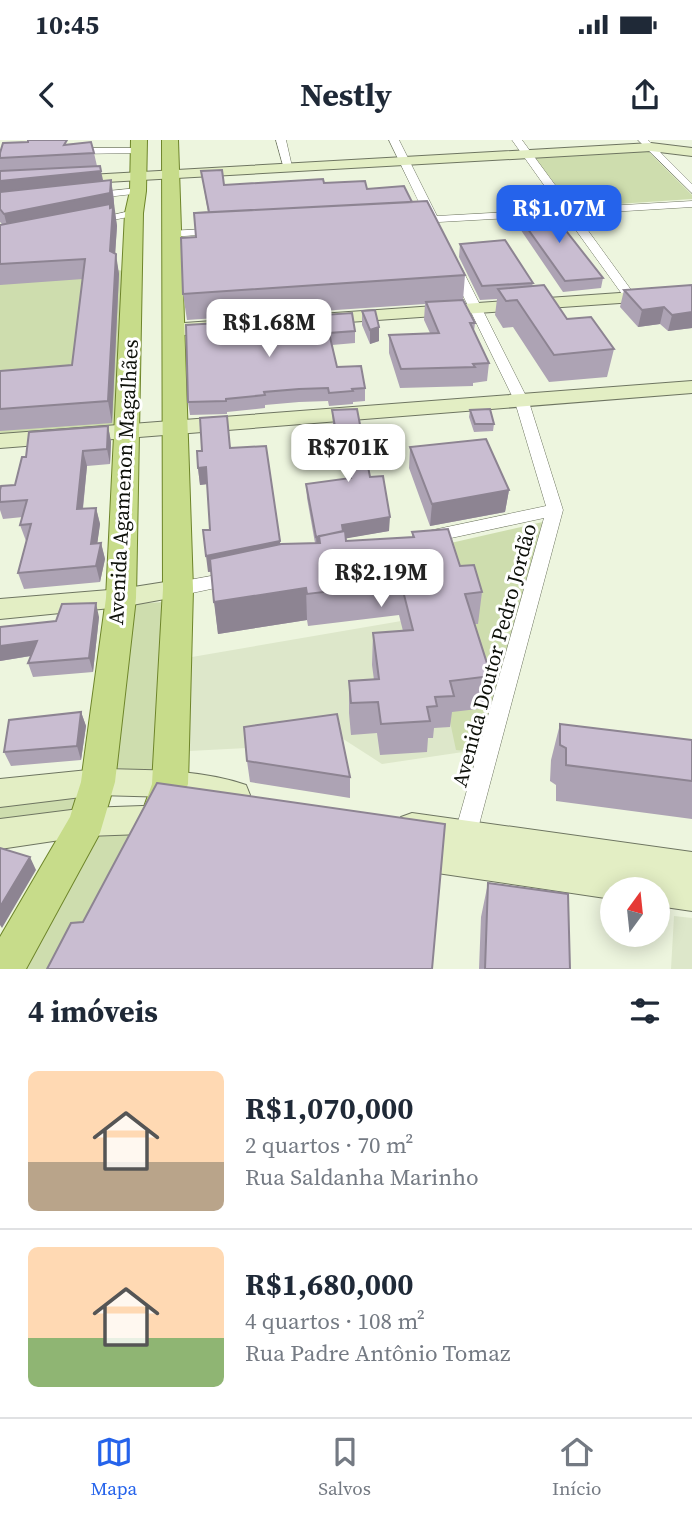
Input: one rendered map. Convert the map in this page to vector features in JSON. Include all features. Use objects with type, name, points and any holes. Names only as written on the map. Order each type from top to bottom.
[{"type":"main road","name":"Avenida Agamenon Magalhães","points":[[164,801],[178,589],[170,140]]},
{"type":"main road","name":"Avenida Agamenon Magalhães","points":[[4,969],[87,822],[98,782],[121,598],[139,145]]},
{"type":"main road","points":[[140,852],[164,801]]},
{"type":"street","points":[[281,140],[289,169]]},
{"type":"street","name":"Avenida Doutor Pedro Jordão","points":[[394,140],[473,307],[522,402],[555,510],[466,836]]},
{"type":"street","points":[[517,140],[631,298]]},
{"type":"street","points":[[647,144],[692,190]]},
{"type":"street","points":[[80,223],[172,175],[529,156],[647,144],[692,152]]},
{"type":"street","points":[[55,151],[139,145]]},
{"type":"street","points":[[55,181],[136,193]]},
{"type":"street","points":[[83,197],[136,193]]},
{"type":"street","points":[[405,221],[692,204]]},
{"type":"street","points":[[171,236],[226,231]]},
{"type":"street","points":[[173,330],[692,293]]},
{"type":"street","points":[[0,441],[692,387]]},
{"type":"street","points":[[407,541],[555,510]]},
{"type":"street","points":[[0,609],[121,598],[245,575]]},
{"type":"street","points":[[0,793],[98,782],[164,801],[199,824]]},
{"type":"street","points":[[0,834],[87,822],[164,801],[264,800]]},
{"type":"street","points":[[600,879],[381,836],[466,836],[692,867]]},
{"type":"street","points":[[670,892],[692,895]]},
{"type":"shaded area","points":[[646,149],[692,195],[692,199],[573,207],[533,156]]},
{"type":"shaded area","points":[[27,261],[126,271],[115,425],[0,434],[0,262]]},
{"type":"shaded area","points":[[547,521],[481,752],[456,750],[448,712],[433,547]]},
{"type":"shaded area","points":[[164,602],[157,776],[115,768],[132,604]]},
{"type":"shaded area","points":[[442,614],[463,752],[382,764],[337,735],[247,748],[189,751],[192,657]]},
{"type":"shaded area","points":[[91,789],[80,816],[0,827],[0,800]]},
{"type":"shaded area","points":[[140,824],[62,969],[17,969],[96,828]]},
{"type":"shaded area","points":[[674,916],[692,918],[692,969],[671,969]]},
{"type":"building","points":[[67,140],[64,145],[91,142],[94,153],[0,158],[3,143]]},
{"type":"building","points":[[100,166],[101,171],[0,181],[0,171]]},
{"type":"building","points":[[222,170],[224,185],[323,179],[324,183],[365,181],[367,189],[404,186],[412,202],[195,213],[209,212],[201,171]]},
{"type":"building","points":[[111,180],[110,193],[4,214],[0,209],[0,192]]},
{"type":"building","points":[[427,201],[465,275],[183,294],[181,238],[196,237],[194,213]]},
{"type":"building","points":[[110,204],[110,208],[113,207],[110,251],[116,254],[108,401],[0,409],[0,371],[72,365],[85,259],[0,264],[0,225]]},
{"type":"building","points":[[549,209],[603,278],[565,281],[515,211]]},
{"type":"building","points":[[505,240],[533,283],[482,286],[460,244]]},
{"type":"building","points":[[544,285],[567,319],[591,317],[614,349],[554,355],[517,300],[506,301],[498,289]]},
{"type":"building","points":[[692,285],[692,312],[672,315],[664,307],[642,310],[624,290]]},
{"type":"building","points":[[463,300],[475,323],[470,323],[489,363],[473,364],[475,367],[401,369],[389,335],[439,333],[426,302]]},
{"type":"building","points":[[375,310],[379,327],[370,330],[362,311]]},
{"type":"building","points":[[352,313],[355,331],[329,333],[337,367],[361,366],[365,388],[329,393],[328,388],[299,389],[264,392],[265,395],[226,401],[188,402],[186,325],[218,323],[219,341],[252,338],[250,320]]},
{"type":"building","points":[[357,409],[370,477],[383,476],[390,517],[342,525],[343,531],[316,537],[306,484],[351,478],[343,448],[339,449],[332,410]]},
{"type":"building","points":[[490,409],[494,424],[475,424],[470,410]]},
{"type":"building","points":[[227,416],[230,448],[266,446],[280,541],[206,556],[203,530],[210,530],[206,467],[198,468],[197,451],[202,451],[200,418]]},
{"type":"building","points":[[108,426],[107,449],[83,451],[77,509],[96,508],[91,544],[101,543],[96,566],[18,573],[31,524],[20,525],[27,500],[0,502],[0,490],[1,486],[15,485],[22,457],[26,457],[29,432]]},
{"type":"building","points":[[486,439],[509,490],[432,504],[410,447]]},
{"type":"building","points":[[448,529],[460,566],[474,565],[482,592],[465,594],[491,676],[450,681],[454,696],[435,697],[437,706],[427,707],[430,721],[381,724],[378,702],[351,703],[349,681],[379,679],[373,633],[413,630],[401,583],[307,594],[306,588],[214,602],[210,559],[281,544],[320,543],[319,536],[345,531],[346,541],[414,537],[412,532]]},
{"type":"building","points":[[96,603],[89,658],[28,663],[37,641],[0,646],[0,627],[56,621],[62,604]]},
{"type":"building","points":[[81,712],[77,746],[4,752],[9,720]]},
{"type":"building","points":[[337,714],[350,777],[247,761],[244,727]]},
{"type":"building","points":[[560,724],[692,740],[692,781],[566,765],[566,748],[560,745]]},
{"type":"building","points":[[157,783],[445,824],[432,969],[47,969],[71,923],[83,922]]},
{"type":"building","points":[[0,848],[30,857],[0,907]]},
{"type":"building","points":[[488,883],[568,894],[570,969],[485,969]]}]
